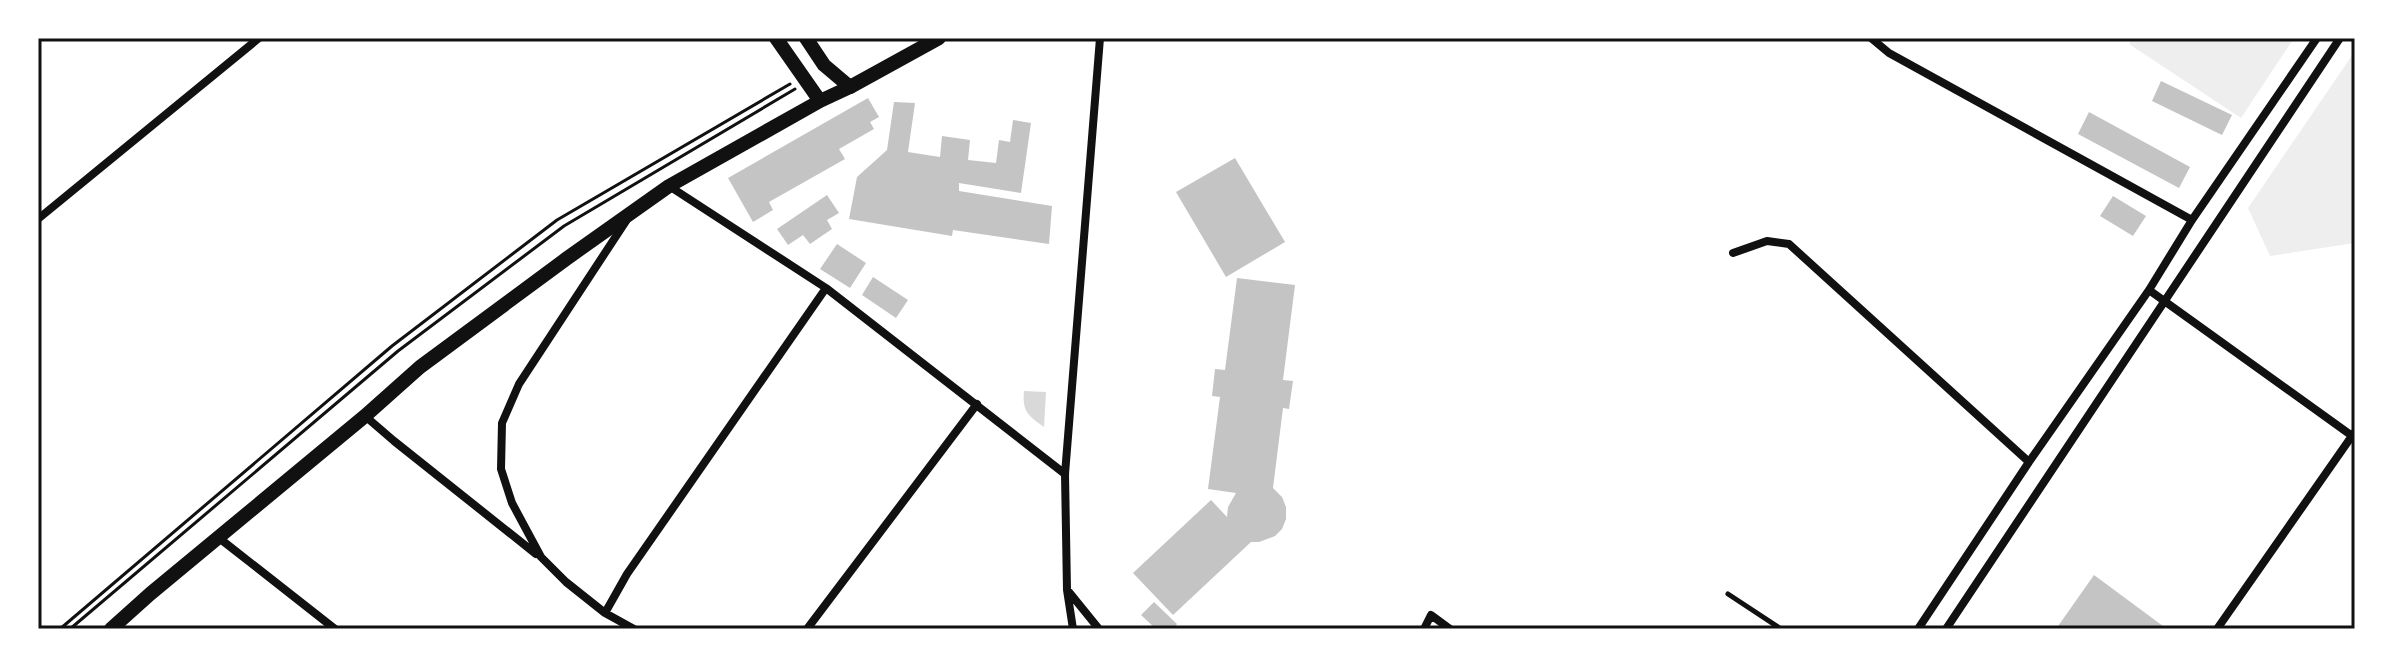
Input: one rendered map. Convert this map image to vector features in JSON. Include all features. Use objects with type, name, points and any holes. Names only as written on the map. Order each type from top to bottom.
[{"type":"main road","points":[[776,38],[820,101]]},
{"type":"main road","points":[[806,38],[824,65],[850,87]]},
{"type":"main road","points":[[111,629],[420,367],[632,212],[669,186],[939,38]]},
{"type":"street","points":[[38,219],[259,38]]},
{"type":"street","points":[[1073,629],[1067,590],[1065,474],[1100,38]]},
{"type":"street","points":[[1871,38],[1889,53],[2192,220]]},
{"type":"street","points":[[1921,628],[2029,462],[2149,290],[2192,220],[2317,38]]},
{"type":"street","points":[[1946,629],[2340,38]]},
{"type":"street","points":[[669,186],[826,288],[1065,474]]},
{"type":"street","points":[[541,557],[512,503],[501,469],[502,423],[519,384],[632,212]]},
{"type":"street","points":[[1733,253],[1767,241],[1789,244],[2029,462]]},
{"type":"street","points":[[605,613],[627,574],[826,288]]},
{"type":"street","points":[[2149,290],[2354,435],[2217,629]]},
{"type":"street","points":[[807,629],[977,404]]},
{"type":"street","points":[[365,416],[541,557],[605,613],[634,629]]},
{"type":"street","points":[[219,538],[335,629]]},
{"type":"street","points":[[1067,590],[1099,629]]},
{"type":"street","points":[[1424,629],[1431,615],[1450,629]]},
{"type":"lane","points":[[1728,594],[1781,629]]},
{"type":"path","points":[[60,629],[392,346],[557,220],[801,77]]},
{"type":"shaded area","points":[[2133,38],[2294,38],[2241,118],[2129,44]]},
{"type":"shaded area","points":[[2355,51],[2355,243],[2270,256],[2248,208]]},
{"type":"shaded area","points":[[1024,391],[1046,392],[1044,427],[1027,412]]},
{"type":"building","points":[[2161,81],[2232,115],[2222,135],[2152,101]]},
{"type":"building","points":[[868,98],[879,117],[870,122],[874,129],[839,149],[845,159],[769,202],[773,210],[753,222],[728,178]]},
{"type":"building","points":[[894,102],[915,103],[908,152],[940,157],[942,136],[970,140],[968,160],[996,163],[999,140],[1010,142],[1013,120],[1031,123],[1021,193],[959,183],[959,191],[1052,206],[1049,244],[953,230],[952,236],[849,219],[857,177],[887,150]]},
{"type":"building","points":[[2089,112],[2190,167],[2179,188],[2078,134]]},
{"type":"building","points":[[1235,158],[1285,242],[1226,277],[1176,192]]},
{"type":"building","points":[[827,195],[839,213],[827,220],[832,229],[810,244],[803,235],[788,245],[777,229]]},
{"type":"building","points":[[2113,196],[2146,216],[2133,236],[2100,216]]},
{"type":"building","points":[[837,244],[866,263],[850,288],[820,269]]},
{"type":"building","points":[[873,277],[908,300],[896,318],[862,295]]},
{"type":"building","points":[[1237,278],[1295,285],[1283,380],[1293,381],[1289,409],[1283,408],[1273,488],[1282,497],[1286,519],[1275,536],[1251,542],[1173,615],[1133,573],[1211,500],[1227,517],[1228,507],[1236,493],[1208,489],[1220,397],[1212,396],[1215,369],[1225,370]]},
{"type":"building","points":[[2094,575],[2167,629],[2056,629]]},
{"type":"building","points":[[1154,602],[1177,624],[1173,629],[1156,629],[1141,615]]}]
